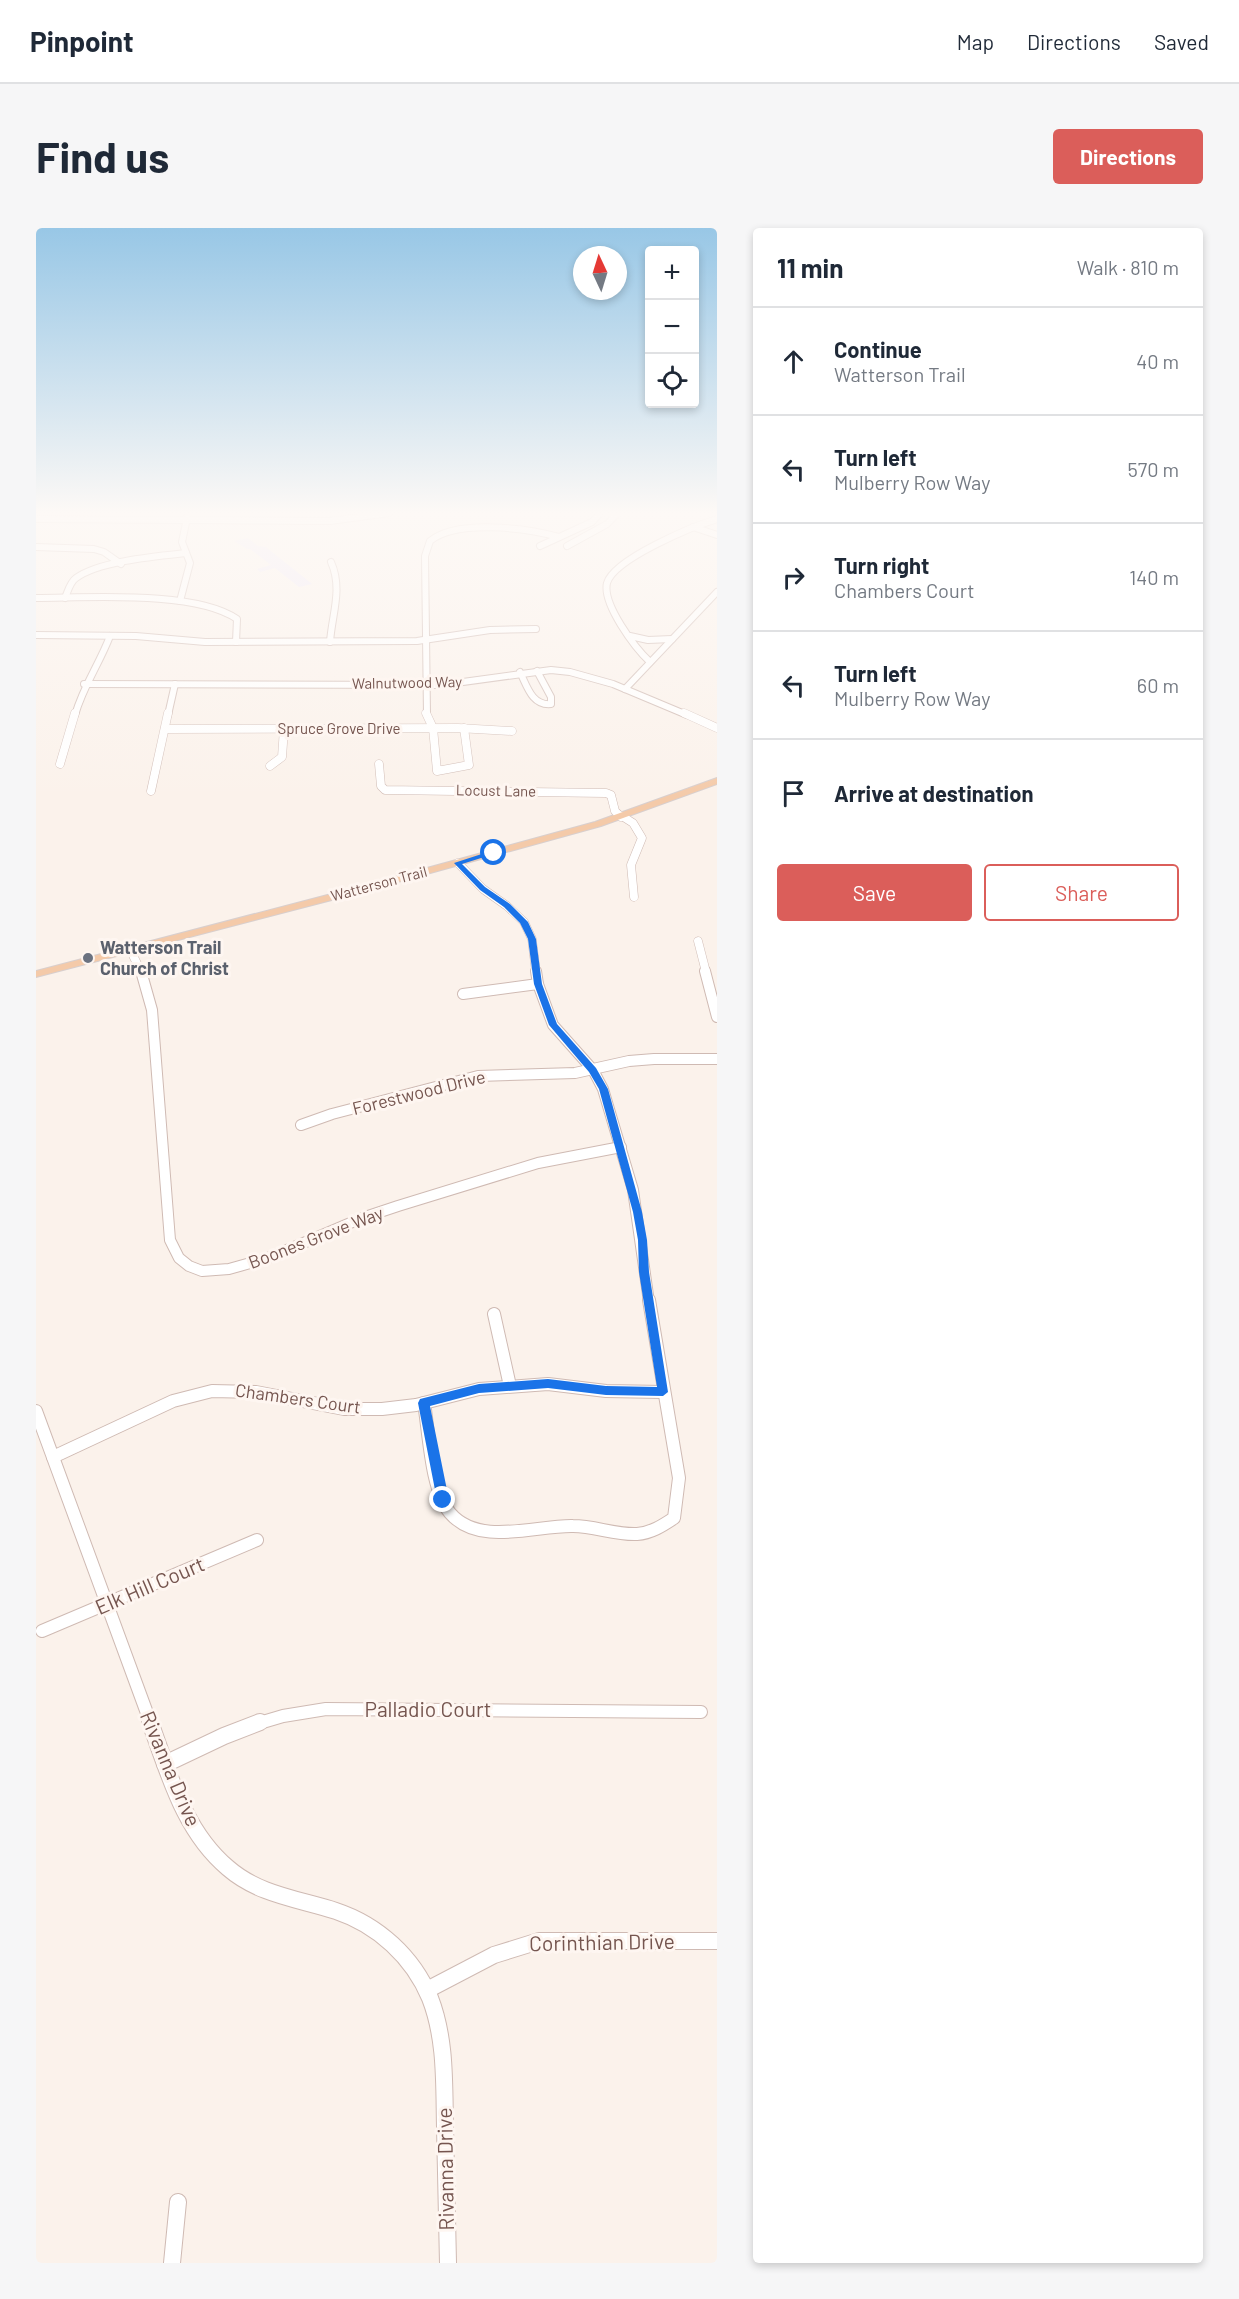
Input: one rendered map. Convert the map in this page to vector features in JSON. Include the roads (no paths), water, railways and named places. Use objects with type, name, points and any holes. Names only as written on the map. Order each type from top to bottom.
[{"type":"main road","name":"Watterson Trail","points":[[36,974],[458,863],[622,816],[717,781]]},
{"type":"street","points":[[210,608],[235,617],[238,624],[236,642]]},
{"type":"street","points":[[330,642],[330,624],[337,608]]},
{"type":"street","points":[[425,608],[427,684],[425,711],[433,728],[437,771],[469,765],[464,728]]},
{"type":"street","points":[[611,608],[637,649],[650,662]]},
{"type":"street","points":[[625,689],[701,608]]},
{"type":"street","points":[[36,635],[236,642],[330,642],[425,640],[490,630],[536,628]]},
{"type":"street","points":[[60,764],[84,684],[102,657],[110,636]]},
{"type":"street","points":[[630,636],[648,640],[672,639]]},
{"type":"street","points":[[520,672],[536,702],[548,706],[553,701],[537,671]]},
{"type":"street","name":"Walnutwood Way","points":[[84,684],[427,684],[463,683],[520,672],[580,673],[625,689],[717,728]]},
{"type":"street","points":[[151,790],[175,684]]},
{"type":"street","name":"Spruce Grove Drive","points":[[165,729],[464,728],[512,731]]},
{"type":"street","points":[[270,766],[282,757],[284,729]]},
{"type":"street","name":"Locust Lane","points":[[379,764],[381,786],[385,790],[606,793],[611,795],[615,811],[622,816]]},
{"type":"street","points":[[622,816],[638,829],[642,838],[631,865],[634,897]]},
{"type":"street","points":[[424,1403],[439,1488],[451,1514],[463,1524],[485,1531],[574,1526],[637,1534],[659,1530],[674,1518],[677,1510],[679,1478],[644,1272],[642,1240],[633,1190],[603,1089],[593,1070],[553,1025],[538,984],[532,939],[524,922],[507,906],[483,889],[458,863]]},
{"type":"street","points":[[698,941],[717,1017]]},
{"type":"street","name":"Boones Grove Way","points":[[130,949],[145,980],[152,1010],[170,1240],[176,1256],[191,1268],[208,1271],[243,1266],[297,1248],[361,1218],[389,1209],[553,1158],[621,1147]]},
{"type":"street","points":[[463,994],[538,984]]},
{"type":"street","name":"Forestwood Drive","points":[[301,1125],[332,1114],[477,1076],[575,1073],[629,1061],[654,1059],[717,1059]]},
{"type":"street","points":[[494,1314],[510,1386]]},
{"type":"street","name":"Chambers Court","points":[[53,1457],[173,1401],[212,1391],[256,1392],[344,1409],[382,1409],[424,1403],[479,1389],[510,1386],[548,1384],[606,1391],[663,1392]]},
{"type":"street","name":"Rivanna Drive","points":[[36,1411],[180,1804],[193,1829],[223,1864],[259,1889],[339,1912],[364,1923],[396,1946],[407,1958],[427,1990],[435,2012],[444,2055],[448,2263]]},
{"type":"street","name":"Elk Hill Court","points":[[42,1631],[257,1540]]},
{"type":"street","name":"Palladio Court","points":[[165,1764],[259,1721],[297,1712],[338,1709],[701,1712]]},
{"type":"street","name":"Corinthian Drive","points":[[427,1990],[483,1957],[510,1947],[539,1941],[717,1941]]},
{"type":"street","points":[[172,2263],[178,2202]]},
{"type":"place","name":"Watterson Trail Church of Christ","points":[[88,958]]}]
